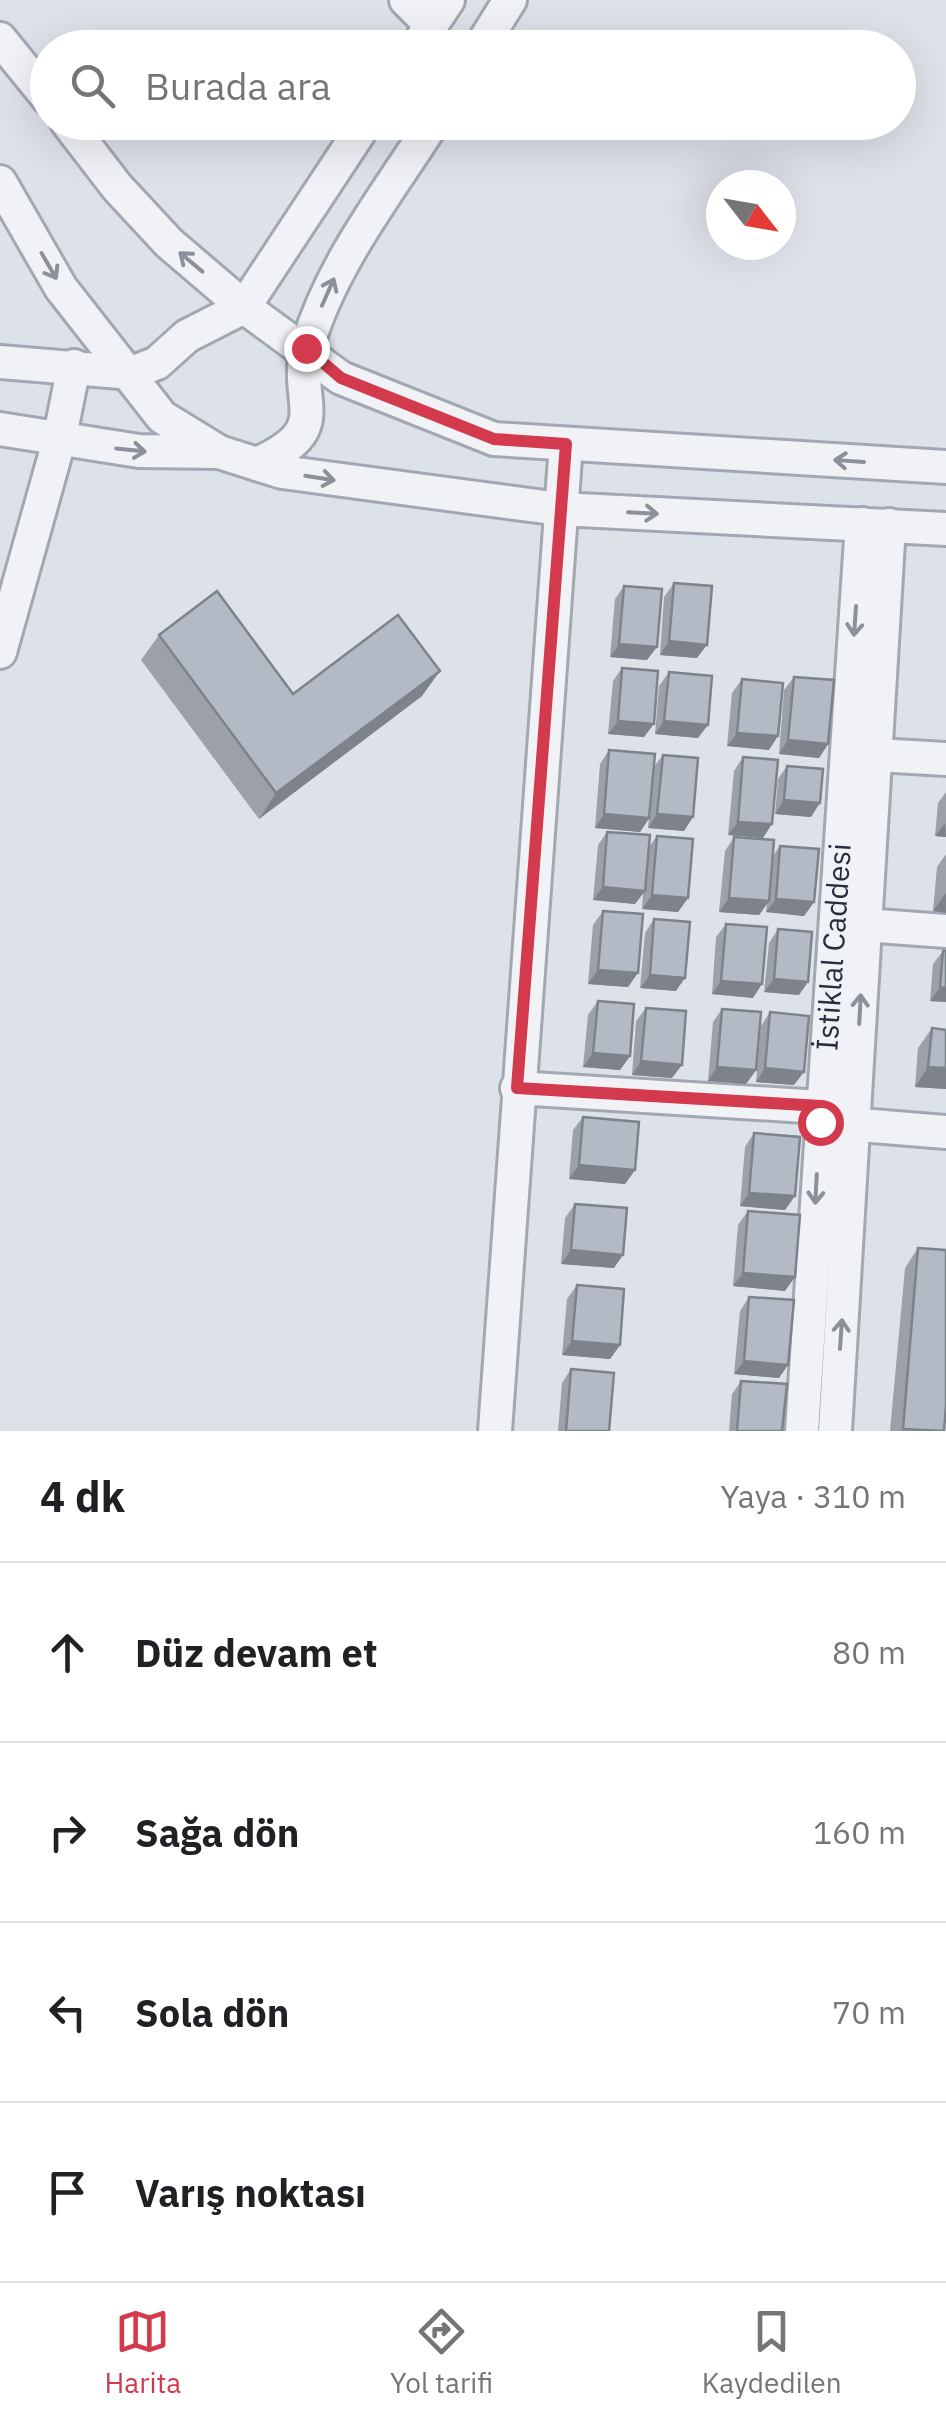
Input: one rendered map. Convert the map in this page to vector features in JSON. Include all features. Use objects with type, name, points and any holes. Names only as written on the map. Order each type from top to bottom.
[{"type":"street","points":[[406,0],[432,24]]},
{"type":"street","points":[[491,30],[510,0]]},
{"type":"street","points":[[0,39],[30,76]]},
{"type":"street","points":[[81,140],[117,187],[169,243],[244,307],[306,348],[341,378],[494,439],[946,467]]},
{"type":"street","points":[[0,362],[132,373],[157,363],[187,336],[244,307],[354,140]]},
{"type":"street","points":[[257,464],[288,450],[308,419],[306,348],[329,286],[422,140]]},
{"type":"street","points":[[0,182],[61,288],[132,373],[162,417],[218,452],[348,483],[560,509],[946,529]]},
{"type":"street","points":[[0,652],[59,441],[74,366]]},
{"type":"street","points":[[0,429],[139,452],[218,452]]},
{"type":"street","points":[[496,1431],[517,1088],[566,444]]},
{"type":"street","name":"İstiklal Caddesi","points":[[834,1431],[877,755],[875,524]]},
{"type":"street","name":"İstiklal Caddesi","points":[[802,1431],[820,1114],[875,524]]},
{"type":"street","points":[[877,755],[946,759]]},
{"type":"street","points":[[864,925],[946,931]]},
{"type":"street","points":[[517,1088],[820,1114],[854,1125],[946,1132]]},
{"type":"building","points":[[674,583],[712,586],[707,645],[669,641]]},
{"type":"building","points":[[624,586],[662,589],[657,647],[619,644]]},
{"type":"building","points":[[217,591],[293,694],[398,615],[440,671],[276,793],[159,635]]},
{"type":"building","points":[[622,668],[658,671],[654,724],[618,721]]},
{"type":"building","points":[[669,672],[712,676],[708,725],[664,721]]},
{"type":"building","points":[[794,677],[834,680],[828,744],[788,740]]},
{"type":"building","points":[[742,679],[783,683],[778,736],[737,733]]},
{"type":"building","points":[[609,750],[655,754],[649,818],[604,814]]},
{"type":"building","points":[[663,755],[698,758],[693,817],[657,814]]},
{"type":"building","points":[[743,757],[778,760],[772,824],[738,822]]},
{"type":"building","points":[[787,766],[823,769],[820,803],[784,800]]},
{"type":"building","points":[[607,832],[650,835],[645,891],[603,887]]},
{"type":"building","points":[[657,836],[693,839],[688,898],[652,895]]},
{"type":"building","points":[[734,837],[774,840],[769,901],[729,898]]},
{"type":"building","points":[[780,846],[819,849],[814,902],[776,899]]},
{"type":"building","points":[[603,911],[643,914],[638,973],[598,970]]},
{"type":"building","points":[[654,919],[690,922],[685,978],[650,975]]},
{"type":"building","points":[[726,924],[767,927],[762,984],[721,981]]},
{"type":"building","points":[[778,929],[812,932],[808,982],[774,979]]},
{"type":"building","points":[[946,951],[946,988],[940,987]]},
{"type":"building","points":[[598,1001],[634,1004],[630,1056],[593,1053]]},
{"type":"building","points":[[646,1008],[686,1011],[682,1065],[641,1061]]},
{"type":"building","points":[[722,1009],[761,1012],[756,1070],[717,1067]]},
{"type":"building","points":[[770,1012],[809,1016],[804,1072],[765,1068]]},
{"type":"building","points":[[932,1028],[946,1030],[946,1068],[928,1067]]},
{"type":"building","points":[[583,1117],[639,1122],[635,1170],[579,1165]]},
{"type":"building","points":[[754,1133],[800,1137],[795,1196],[749,1193]]},
{"type":"building","points":[[575,1204],[627,1208],[623,1255],[571,1250]]},
{"type":"building","points":[[748,1211],[800,1215],[795,1277],[743,1273]]},
{"type":"building","points":[[918,1248],[946,1250],[944,1431],[903,1429]]},
{"type":"building","points":[[577,1285],[624,1289],[620,1345],[572,1341]]},
{"type":"building","points":[[749,1297],[794,1300],[788,1365],[744,1361]]},
{"type":"building","points":[[571,1369],[614,1373],[609,1431],[566,1431]]},
{"type":"building","points":[[741,1381],[787,1384],[782,1431],[737,1431]]},
{"type":"route","points":[[306,348],[341,378],[494,439],[566,444],[517,1088],[821,1106],[820,1122]]}]
